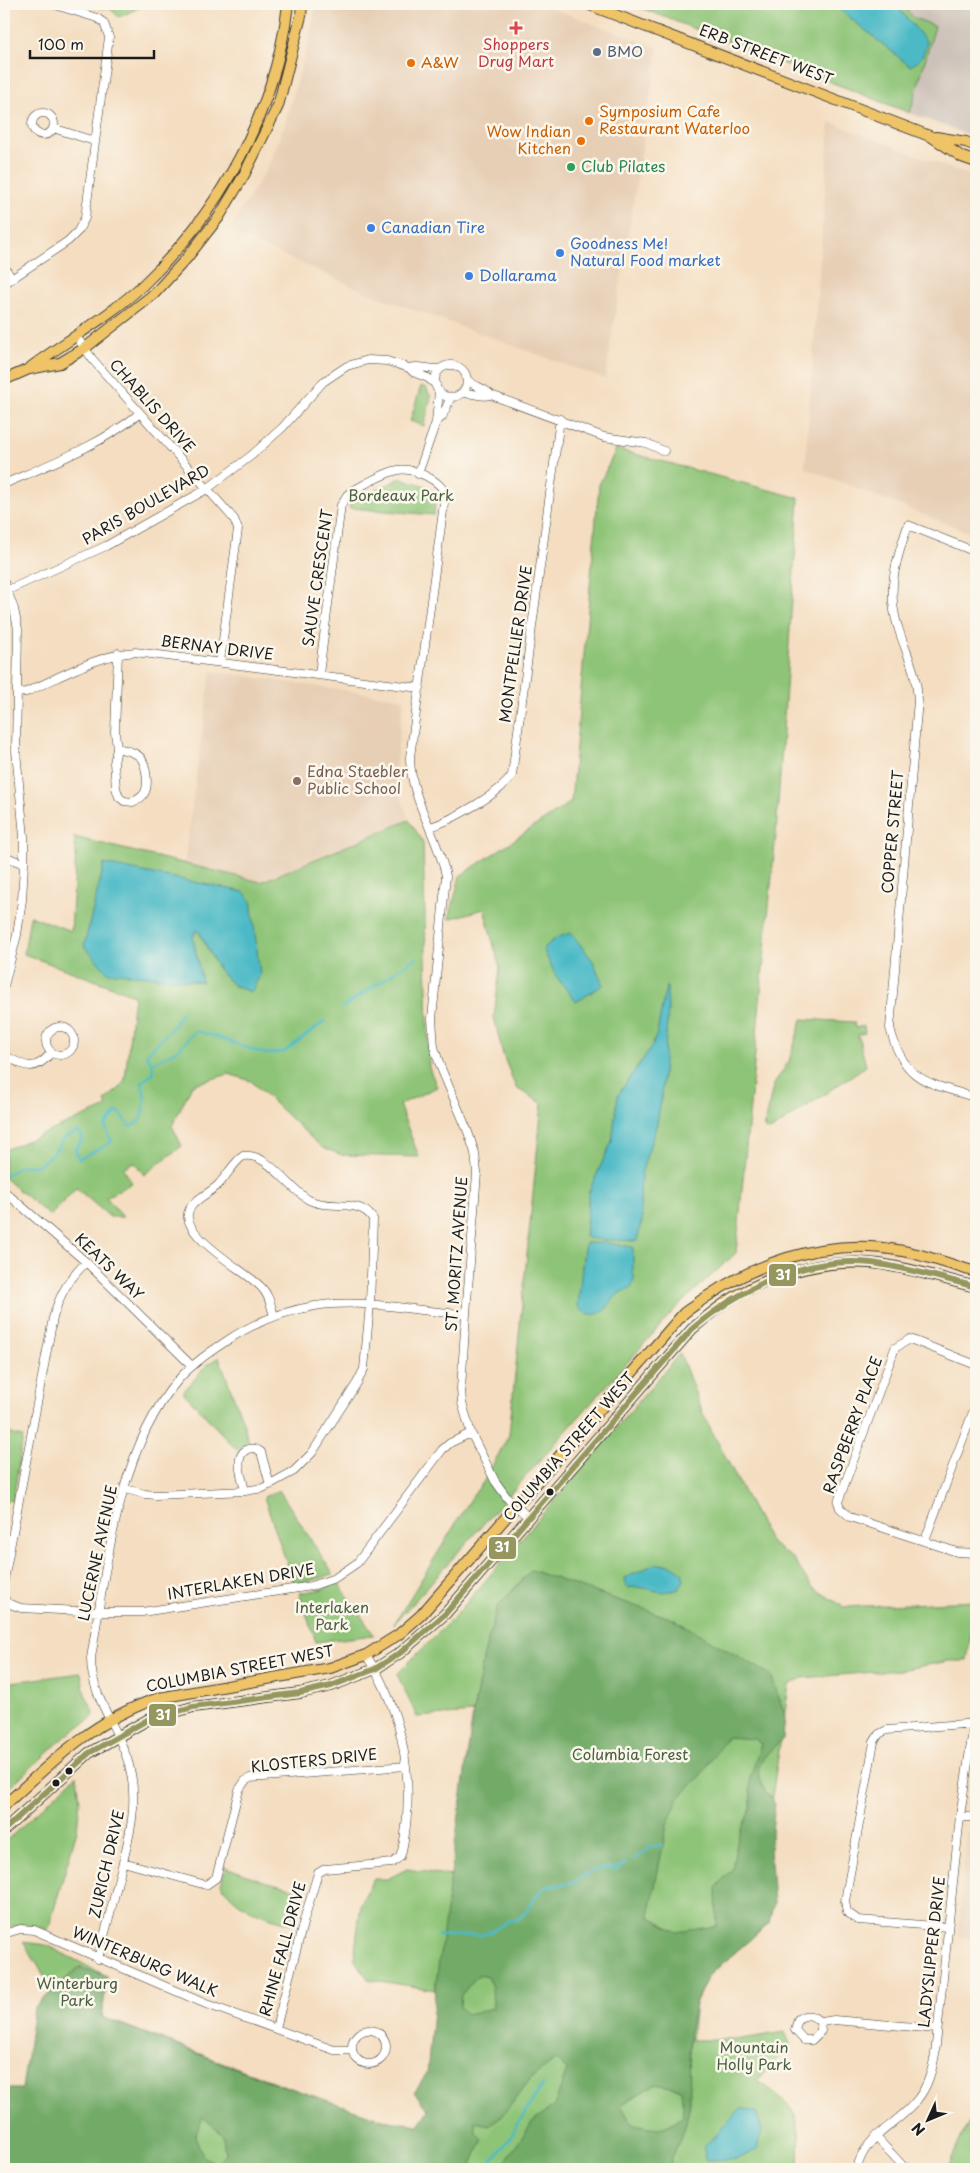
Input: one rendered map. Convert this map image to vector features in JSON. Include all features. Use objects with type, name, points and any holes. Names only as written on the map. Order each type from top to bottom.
[{"type":"main road","points":[[29,369],[56,348],[106,316],[144,284],[181,246],[220,194],[253,128],[272,77],[280,49],[288,4]]},
{"type":"main road","points":[[4,380],[29,369],[60,363],[85,348],[154,294],[186,259],[219,216],[244,174],[278,106],[301,16],[302,4]]},
{"type":"main road","name":"ERB STREET WEST","points":[[587,4],[844,101],[932,137],[962,157],[976,162]]},
{"type":"main road","name":"ERB STREET WEST","points":[[932,137],[966,142],[976,146]]},
{"type":"main road","name":"COLUMBIA STREET WEST","points":[[4,1806],[81,1738],[134,1706],[159,1698],[330,1668],[366,1655],[398,1635],[421,1615],[684,1313],[702,1299],[739,1276],[774,1261],[837,1247],[903,1251],[976,1272]]},
{"type":"main road","name":"COLUMBIA STREET WEST","points":[[4,1830],[90,1753],[118,1735],[149,1719],[193,1707],[300,1693],[331,1686],[375,1669],[400,1653],[445,1614],[692,1329],[724,1303],[757,1285],[813,1267],[846,1263],[890,1265],[976,1287]]},
{"type":"street","points":[[4,284],[56,251],[81,227],[88,205],[94,141],[109,37],[108,30],[104,23],[97,18],[52,4]]},
{"type":"street","points":[[53,128],[94,141]]},
{"type":"street","points":[[4,266],[12,279]]},
{"type":"street","name":"CHABLIS DRIVE","points":[[76,336],[93,360],[234,519],[238,528],[220,662]]},
{"type":"street","name":"PARIS BOULEVARD","points":[[8,590],[106,546],[208,489],[283,428],[323,382],[337,371],[357,362],[375,360],[394,362],[428,378],[437,388]]},
{"type":"street","points":[[418,474],[436,422],[437,388],[435,377],[441,368],[450,365],[464,372],[466,378],[465,387],[460,394]]},
{"type":"street","name":"PARIS BOULEVARD","points":[[409,368],[417,366],[429,370],[441,368]]},
{"type":"street","points":[[466,378],[472,384],[485,389],[491,395],[560,419],[604,437],[646,443],[664,451]]},
{"type":"street","points":[[437,388],[450,397]]},
{"type":"street","points":[[450,397],[467,392],[485,396],[491,395]]},
{"type":"street","points":[[436,422],[442,417],[450,397]]},
{"type":"street","points":[[4,484],[66,457],[130,422],[140,413]]},
{"type":"street","name":"MONTPELLIER DRIVE","points":[[431,827],[462,813],[505,783],[512,775],[560,419]]},
{"type":"street","name":"SAUVE CRESCENT","points":[[319,674],[341,504],[347,494],[352,491],[397,470],[406,470],[439,483],[444,490],[445,496],[420,688]]},
{"type":"street","name":"COPPER STREET","points":[[976,552],[908,526],[895,563],[892,581],[892,606],[898,628],[913,665],[918,684],[918,700],[890,1028],[895,1047],[902,1062],[914,1074],[925,1081],[976,1098]]},
{"type":"street","points":[[4,582],[8,590],[18,629],[16,751],[24,837],[22,900],[17,935],[4,986]]},
{"type":"street","name":"BERNAY DRIVE","points":[[17,693],[26,692],[118,653],[135,652],[420,688]]},
{"type":"street","points":[[117,748],[135,754],[141,758],[145,766],[147,790],[142,798],[134,802],[124,801],[119,797],[116,788],[114,763],[117,748],[114,732],[118,653]]},
{"type":"street","name":"ST. MORITZ AVENUE","points":[[420,688],[410,758],[410,773],[442,856],[446,876],[432,1019],[434,1047],[468,1132],[475,1154],[477,1173],[461,1389],[465,1417],[495,1481],[515,1506],[528,1517]]},
{"type":"street","points":[[4,856],[24,864]]},
{"type":"street","points":[[4,1055],[25,1066],[33,1067],[42,1063],[51,1053]]},
{"type":"street","points":[[125,1489],[150,1494],[244,1491],[270,1485],[294,1471],[306,1460],[357,1384],[366,1360],[373,1220],[369,1212],[361,1207],[332,1206],[314,1202],[302,1195],[262,1159],[249,1155],[243,1156],[216,1187],[193,1205],[188,1212],[188,1219],[194,1231],[225,1260],[261,1287],[267,1295],[274,1316]]},
{"type":"street","name":"KEATS WAY","points":[[4,1191],[86,1262],[192,1366]]},
{"type":"street","points":[[4,1580],[52,1318],[64,1286],[86,1262]]},
{"type":"street","name":"LUCERNE AVENUE","points":[[110,1720],[95,1688],[91,1672],[91,1658],[116,1518],[140,1441],[163,1400],[178,1380],[192,1366],[245,1328],[274,1316],[315,1306],[370,1304],[466,1314]]},
{"type":"street","name":"RASPBERRY PLACE","points":[[976,1365],[910,1339],[895,1348],[838,1502],[840,1508],[850,1517],[957,1552],[976,1553]]},
{"type":"street","points":[[925,1540],[976,1404]]},
{"type":"street","name":"INTERLAKEN DRIVE","points":[[4,1597],[14,1607],[128,1613],[159,1610],[312,1586],[335,1578],[357,1563],[442,1450],[450,1443],[471,1433]]},
{"type":"street","points":[[244,1491],[239,1459],[243,1452],[251,1448],[256,1448],[261,1452],[270,1485]]},
{"type":"street","name":"RHINE FALL DRIVE","points":[[276,2028],[306,1912],[318,1874],[325,1869],[392,1863],[401,1854],[408,1804],[406,1766],[402,1743],[392,1706],[375,1669],[366,1655]]},
{"type":"street","name":"LADYSLIPPER DRIVE","points":[[857,2169],[864,2150],[875,2136],[916,2101],[926,2087],[932,2072],[960,1816],[976,1710]]},
{"type":"street","name":"ZURICH DRIVE","points":[[98,1959],[130,1837],[134,1805],[130,1767],[125,1748],[110,1720]]},
{"type":"street","points":[[948,1927],[858,1920],[847,1912],[845,1901],[876,1738],[887,1730],[975,1723]]},
{"type":"street","name":"KLOSTERS DRIVE","points":[[123,1862],[206,1885],[216,1878],[239,1790],[245,1781],[250,1778],[406,1766]]},
{"type":"street","points":[[960,1816],[976,1818]]},
{"type":"street","name":"WINTERBURG WALK","points":[[4,1934],[20,1929],[34,1930],[206,2004],[334,2050],[352,2050]]},
{"type":"street","points":[[820,2022],[834,2020],[937,2029]]},
{"type":"street","points":[[363,2031],[378,2032],[386,2043],[385,2053],[375,2064],[364,2064],[358,2060],[352,2050],[355,2038],[363,2031]]},
{"type":"street","points":[[875,2136],[903,2166],[911,2169]]},
{"type":"shaded area","points":[[316,4],[541,4],[658,48],[605,379],[368,293],[228,231],[268,167],[284,126],[309,41]]},
{"type":"shaded area","points":[[901,4],[976,4],[976,138],[910,113],[935,26],[914,18]]},
{"type":"shaded area","points":[[830,122],[976,178],[976,535],[805,468]]},
{"type":"shaded area","name":"Edna Staebler Public School","points":[[211,671],[404,699],[395,769],[400,794],[409,820],[261,882],[184,864]]},
{"type":"shaded area","points":[[976,1831],[976,1939],[958,1937],[967,1832]]},
{"type":"green space","points":[[88,4],[147,4],[119,17],[110,9],[87,6]]},
{"type":"green space","points":[[631,4],[839,4],[841,10],[910,66],[926,42],[895,4],[901,4],[914,18],[935,26],[910,113]]},
{"type":"green space","points":[[421,386],[426,388],[431,397],[424,426],[410,421]]},
{"type":"green space","points":[[616,449],[799,498],[776,833],[736,1253],[676,1308],[394,1624],[472,1497],[484,1481],[509,1435],[542,1103],[516,1088],[503,1055],[494,1017],[500,968],[484,909],[449,919],[460,876],[571,802],[599,485]]},
{"type":"green space","name":"Bordeaux Park","points":[[401,478],[429,488],[434,497],[434,515],[349,508],[351,502]]},
{"type":"green space","points":[[409,820],[423,842],[429,1068],[437,1087],[399,1105],[419,1157],[342,1155],[321,1147],[251,1081],[229,1074],[192,1085],[172,1126],[182,1146],[144,1175],[134,1162],[123,1168],[132,1183],[106,1197],[123,1217],[110,1217],[76,1188],[50,1216],[4,1178],[5,1150],[107,1107],[105,1100],[120,1088],[125,1079],[134,995],[24,954],[30,916],[71,931],[76,853],[74,837],[261,882]],"holes":[[[104,864],[260,975],[251,992],[233,985],[219,970],[199,932],[195,930],[193,938],[201,982]]]},
{"type":"green space","points":[[802,1019],[854,1022],[855,1028],[864,1026],[865,1033],[858,1035],[866,1066],[770,1131],[764,1128],[773,1086],[789,1061]]},
{"type":"green space","name":"Columbia Forest","points":[[680,1353],[703,1414],[770,1542],[793,1559],[812,1587],[844,1607],[975,1601],[967,1661],[949,1661],[900,1670],[802,1678],[789,1685],[761,1869],[769,1923],[708,1976],[695,2003],[691,2040],[735,2040],[785,2032],[790,2044],[758,2081],[791,2108],[798,2126],[799,2169],[4,2169],[38,2116],[34,2008],[50,1993],[47,1980],[23,1942],[46,1945],[107,1976],[102,2017],[437,2143],[438,1970],[435,1990],[368,1979],[354,1959],[361,1903],[373,1879],[387,1879],[407,1869],[452,1876],[448,1904],[497,1611],[484,1655],[473,1713],[417,1717],[397,1674],[456,1615]]},
{"type":"green space","points":[[219,1357],[249,1443],[237,1450],[183,1392],[206,1366]]},
{"type":"green space","points":[[4,1432],[23,1437],[13,1501],[4,1500]]},
{"type":"green space","points":[[279,1490],[333,1574],[294,1584],[264,1497]]},
{"type":"green space","name":"Columbia Forest","points":[[531,1570],[673,1619],[771,1675],[785,1715],[783,1739],[766,1755],[759,1769],[762,1785],[775,1804],[770,1849],[774,1902],[769,1923],[708,1976],[695,2003],[689,2031],[690,2103],[685,2127],[671,2160],[671,2169],[500,2169],[534,2120],[554,2106],[567,2070],[556,2060],[531,2078],[504,2114],[489,2125],[475,2122],[476,2132],[483,2139],[470,2169],[4,2169],[4,2089],[22,2089],[34,2008],[79,1967],[107,1976],[102,2017],[269,2081],[389,2121],[419,2125],[429,2110],[414,2092],[427,2074],[435,1990],[473,1713],[484,1655],[497,1607]],"holes":[[[727,1737],[754,1739],[761,1744],[750,1778],[751,1808],[738,1837],[732,1869],[716,1888],[717,1926],[677,1932],[649,1916],[667,1825],[679,1798],[701,1775]],[[478,1975],[487,1977],[492,1987],[493,2008],[467,2014],[460,2007],[461,1995]],[[655,2084],[681,2089],[683,2116],[664,2127],[647,2128],[632,2124],[621,2105]],[[203,2117],[223,2135],[225,2154],[217,2164],[203,2156],[195,2136]]]},
{"type":"green space","name":"Interlaken Park","points":[[338,1582],[374,1635],[316,1642],[299,1593],[323,1589]]},
{"type":"green space","points":[[81,1673],[85,1694],[94,1712],[93,1717],[66,1736],[4,1792],[4,1683]]},
{"type":"green space","points":[[77,1775],[80,1801],[77,1830],[48,1930],[26,1925],[4,1929],[4,1843]]},
{"type":"green space","points":[[226,1867],[263,1881],[301,1890],[292,1924],[252,1911],[236,1901],[221,1884]]},
{"type":"green space","points":[[976,2105],[976,2169],[947,2169]]},
{"type":"water","points":[[839,4],[895,4],[927,42],[922,57],[910,66],[840,10]]},
{"type":"water","points":[[104,864],[244,892],[251,900],[260,975],[251,992],[233,985],[219,970],[199,932],[196,930],[193,938],[202,982],[107,972],[84,946]]},
{"type":"water","points":[[571,933],[593,961],[603,985],[576,1002],[556,976],[543,949],[556,938]]},
{"type":"water","points":[[666,986],[668,1010],[661,1099],[657,1124],[641,1174],[640,1200],[642,1220],[637,1241],[605,1240],[606,1243],[633,1247],[633,1274],[635,1277],[631,1289],[616,1296],[601,1313],[588,1314],[578,1306],[584,1248],[586,1243],[603,1243],[604,1240],[585,1236],[589,1191],[612,1141],[618,1095],[652,1046],[657,1033]]},
{"type":"water","points":[[655,1564],[671,1565],[682,1572],[684,1580],[679,1589],[664,1592],[635,1587],[627,1588],[625,1578]]},
{"type":"water","points":[[741,2108],[756,2112],[762,2130],[757,2150],[737,2159],[705,2160],[704,2147]]},
{"type":"waterway","points":[[343,1007],[416,958]]},
{"type":"waterway","points":[[6,1175],[21,1166],[38,1166],[55,1151],[63,1139],[78,1131],[83,1139],[75,1149],[79,1159],[112,1142],[105,1126],[118,1111],[130,1127],[141,1120],[145,1098],[142,1082],[153,1073],[152,1063],[146,1055],[173,1027],[182,1012]]},
{"type":"waterway","points":[[152,1063],[178,1050],[195,1031],[265,1054],[284,1052],[325,1021]]},
{"type":"waterway","points":[[634,1859],[652,1847],[662,1845]]},
{"type":"waterway","points":[[438,1936],[481,1935],[490,1932],[510,1920],[517,1920],[526,1912],[540,1891],[548,1886],[573,1883],[591,1871],[606,1868],[617,1869],[625,1863]]},
{"type":"waterway","points":[[486,2169],[505,2145],[543,2084]]},
{"type":"transit line","name":"31","points":[[4,1830],[89,1753],[149,1719],[193,1707],[300,1693],[331,1686],[375,1669],[400,1653],[445,1614],[692,1329],[711,1314],[753,1288],[799,1270],[823,1264],[847,1262],[872,1263],[899,1268],[976,1287]]},
{"type":"place","name":"Shoppers Drug Mart","points":[[516,28]]},
{"type":"place","name":"BMO","points":[[597,52]]},
{"type":"place","name":"A&W","points":[[411,63]]},
{"type":"place","name":"Symposium Cafe Restaurant Waterloo","points":[[589,121]]},
{"type":"place","name":"Wow Indian Kitchen","points":[[581,141]]},
{"type":"place","name":"Club Pilates","points":[[571,167]]},
{"type":"place","name":"Canadian Tire","points":[[371,228]]},
{"type":"place","name":"Goodness Me! Natural Food market","points":[[560,253]]},
{"type":"place","name":"Dollarama","points":[[469,276]]},
{"type":"place","name":"Edna Staebler Public School","points":[[297,781]]},
{"type":"park label","name":"Winterburg Park","points":[[77,1992]]},
{"type":"park label","name":"Mountain Holly Park","points":[[754,2056]]}]
